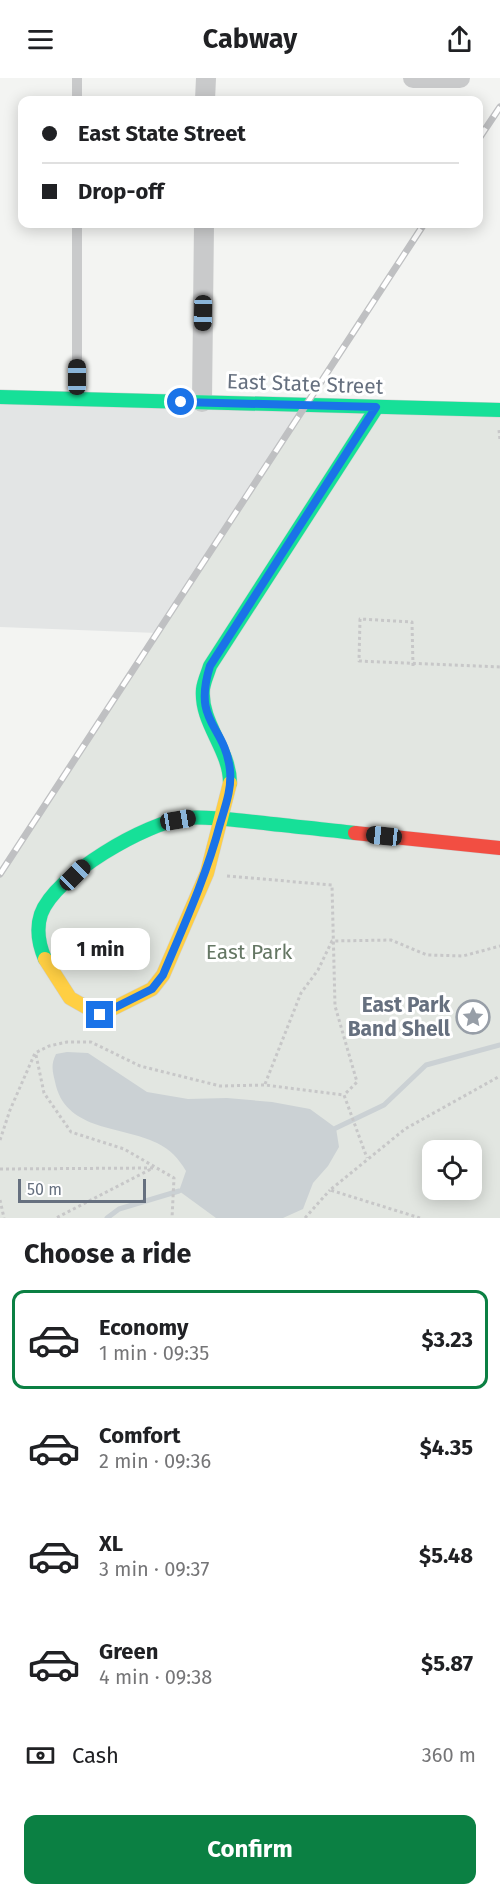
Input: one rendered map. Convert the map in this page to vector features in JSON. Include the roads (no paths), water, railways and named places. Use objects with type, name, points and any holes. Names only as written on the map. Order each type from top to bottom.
[{"type":"street","points":[[205,96],[206,78]]},
{"type":"street","points":[[413,78],[460,79]]},
{"type":"street","points":[[202,402],[204,228]]},
{"type":"street","name":"East State Street","points":[[0,397],[500,410]]},
{"type":"street","points":[[376,407],[210,666],[203,688],[205,712],[230,768],[230,788],[222,819],[207,873],[163,975],[152,989],[100,1015],[78,1007],[63,992],[44,958],[38,941],[45,906],[90,860],[178,820],[197,817],[222,819],[500,848]]},
{"type":"lane","points":[[77,78],[77,96]]},
{"type":"lane","points":[[77,228],[77,399]]},
{"type":"waterway","points":[[336,1128],[384,1105],[426,1065],[500,1045]]},
{"type":"waterway","points":[[107,1218],[119,1209],[179,1191]]},
{"type":"railway","points":[[483,132],[500,107]]},
{"type":"railway","points":[[0,874],[421,228]]},
{"type":"place","name":"East Park Band Shell","points":[[473,1017]]},
{"type":"park label","name":"East Park","points":[[249,952]]}]
